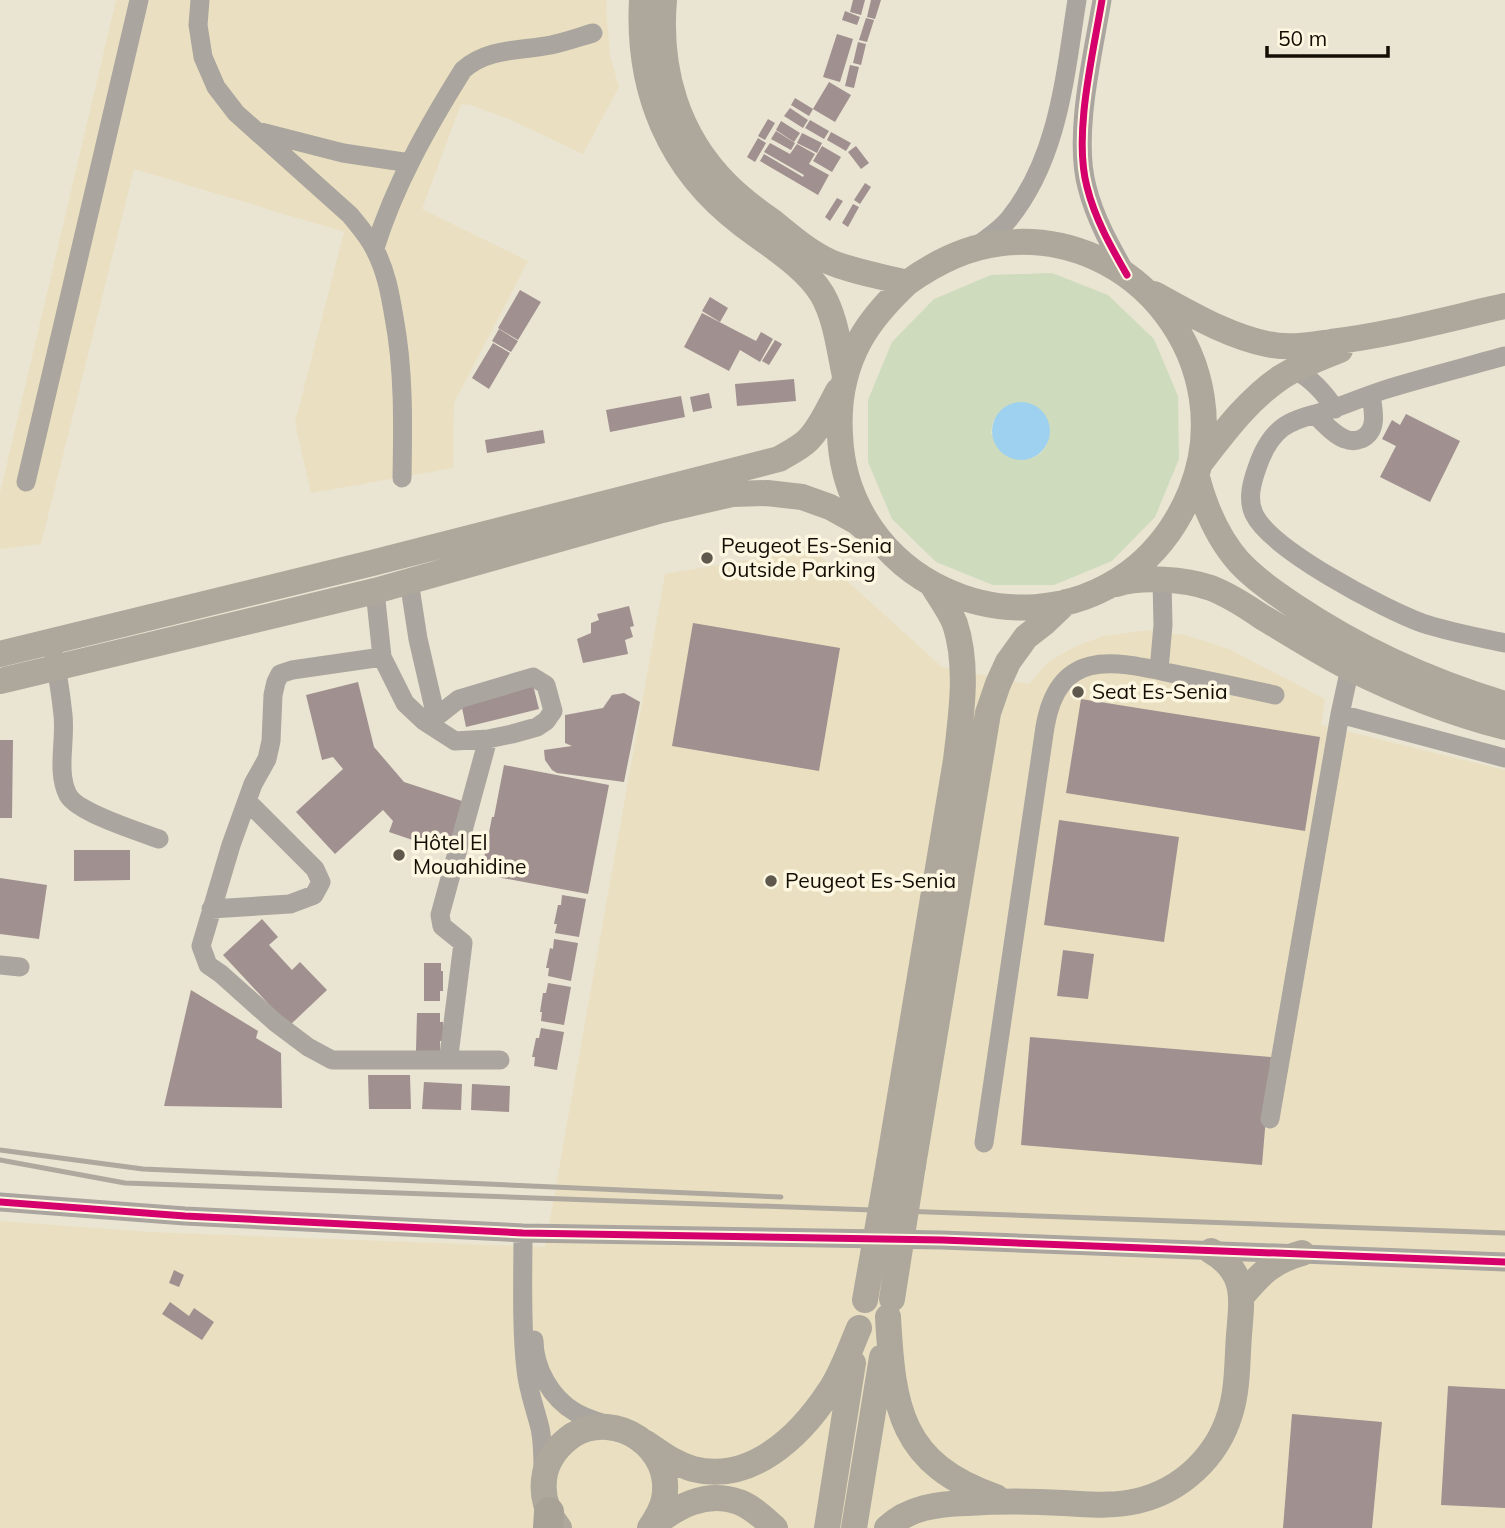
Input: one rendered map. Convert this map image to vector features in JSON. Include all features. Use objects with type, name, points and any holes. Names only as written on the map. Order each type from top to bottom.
[{"type":"main road","points":[[642,0],[642,46],[646,75],[653,101],[680,160],[713,200],[795,265],[814,284],[829,308],[845,378],[839,416],[841,452],[849,487],[864,520],[886,548]]},
{"type":"main road","points":[[664,0],[663,45],[672,96],[699,151],[710,166],[750,205],[814,253],[842,267],[907,282]]},
{"type":"main road","points":[[0,681],[53,655],[372,564],[779,458],[808,440],[821,421],[845,378],[859,341],[880,309],[907,282],[928,268],[951,256],[976,248],[1028,242],[1055,245],[1092,257],[1215,325],[1267,344],[1296,346],[1367,338],[1505,306]]},
{"type":"main road","points":[[1104,588],[1152,553],[1171,530],[1186,504],[1198,470],[1204,436],[1199,382],[1191,356],[1163,309],[1136,282]]},
{"type":"main road","points":[[1367,338],[1295,370],[1260,393],[1244,408],[1198,470],[1202,498],[1215,527],[1237,560],[1259,581],[1324,625],[1384,656],[1453,687],[1505,704]]},
{"type":"main road","points":[[0,654],[53,655],[375,591],[662,510],[732,494],[767,493],[802,497],[830,507],[857,522],[908,569],[933,586],[964,599],[998,607],[1032,608],[1066,602],[1122,582],[1162,580],[1210,588],[1350,668],[1417,699],[1505,727]]},
{"type":"main road","points":[[372,564],[375,591]]},
{"type":"main road","points":[[857,1520],[890,1308],[901,1164],[962,705],[961,659],[954,623],[933,586]]},
{"type":"main road","points":[[827,1528],[859,1328],[901,1164],[988,713],[1003,673],[1026,637],[1066,602]]},
{"type":"main road","points":[[887,1528],[910,1513],[933,1506],[1008,1500],[1113,1505],[1136,1502],[1177,1485],[1195,1471],[1222,1435],[1230,1414],[1235,1392],[1242,1296],[1238,1277],[1222,1258],[1211,1251]]},
{"type":"main road","points":[[1242,1296],[1258,1276],[1271,1266],[1302,1253]]},
{"type":"main road","points":[[890,1308],[891,1368],[897,1402],[915,1443],[927,1457],[956,1480],[973,1489],[1008,1500]]},
{"type":"main road","points":[[552,1523],[545,1502],[543,1482],[554,1452],[565,1440],[595,1427],[611,1427],[629,1432],[673,1461],[694,1469],[716,1471],[743,1468],[765,1458],[788,1441],[811,1417],[831,1390],[859,1328]]},
{"type":"main road","points":[[646,1443],[656,1455],[665,1484],[662,1507],[650,1528]]},
{"type":"main road","points":[[650,1528],[672,1511],[692,1502],[715,1498],[738,1502],[758,1513],[775,1528]]},
{"type":"street","points":[[26,482],[139,0]]},
{"type":"street","points":[[200,0],[198,25],[203,57],[216,87],[236,113],[350,215],[374,247],[384,269],[397,334],[403,403],[402,478]]},
{"type":"street","points":[[976,248],[1007,221],[1025,195],[1041,163],[1052,135],[1061,96],[1077,0]]},
{"type":"street","points":[[1102,0],[1086,98],[1082,156],[1094,213],[1136,282]]},
{"type":"street","points":[[374,247],[410,163],[457,81],[473,61],[484,55],[549,45],[593,33]]},
{"type":"street","points":[[254,130],[343,153],[410,163]]},
{"type":"street","points":[[1505,356],[1371,395],[1284,426],[1272,438],[1261,456],[1251,483],[1254,516],[1264,528],[1310,564],[1390,609],[1423,623],[1505,643]]},
{"type":"street","points":[[1295,370],[1314,382],[1335,409]]},
{"type":"street","points":[[1315,415],[1341,437],[1359,440],[1369,434],[1373,427],[1371,395]]},
{"type":"street","points":[[1159,670],[1163,625],[1162,580]]},
{"type":"street","points":[[409,581],[430,719]]},
{"type":"street","points":[[375,591],[382,657],[405,703],[430,719],[455,741],[488,739],[537,727],[547,721],[553,712],[546,685],[533,677],[459,699],[430,719]]},
{"type":"street","points":[[53,655],[64,717],[62,772],[69,797],[107,821],[159,839]]},
{"type":"street","points":[[382,657],[280,674],[273,695],[271,741],[267,759],[253,783],[231,845],[201,946],[208,965],[276,1023],[308,1047],[332,1060],[500,1060]]},
{"type":"street","points":[[984,1143],[1049,706],[1059,687],[1075,672],[1094,664],[1115,663],[1275,695]]},
{"type":"street","points":[[1270,1119],[1350,668]]},
{"type":"street","points":[[1340,714],[1505,758]]},
{"type":"street","points":[[449,1055],[463,943],[442,926],[440,915],[488,739]]},
{"type":"street","points":[[211,909],[290,904],[314,894],[321,882],[315,869],[247,801]]},
{"type":"street","points":[[0,1202],[185,1216],[529,1233],[942,1240],[1505,1262]]},
{"type":"street","points":[[529,1233],[534,1346],[547,1384],[557,1398],[572,1411],[611,1427]]},
{"type":"street","points":[[529,1233],[524,1345],[529,1391],[540,1427],[543,1482]]},
{"type":"shaded area","points":[[116,0],[607,0],[610,55],[619,87],[583,154],[509,119],[461,104],[422,209],[528,261],[454,403],[453,468],[311,493],[295,423],[344,232],[134,169],[41,544],[0,549],[0,493]]},
{"type":"shaded area","points":[[812,549],[942,667],[1029,684],[1048,662],[1074,647],[1103,636],[1148,630],[1186,635],[1229,649],[1325,699],[1321,725],[1505,770],[1505,1528],[0,1528],[0,1221],[150,1232],[545,1247],[665,574]]},
{"type":"green space","points":[[1052,273],[1108,295],[1154,339],[1178,396],[1179,459],[1155,517],[1112,561],[1054,585],[993,585],[936,562],[892,519],[868,462],[868,400],[892,342],[934,299],[991,275]],"holes":[[[1001,410],[1047,445],[1041,453],[1032,458],[991,434],[993,421]]]},
{"type":"water","points":[[1015,402],[1027,402],[1042,410],[1050,425],[1050,437],[1042,452],[1027,460],[1015,460],[1000,452],[992,437],[992,425],[1000,410]]},
{"type":"building","points":[[853,0],[865,0],[861,15],[850,12]]},
{"type":"building","points":[[871,0],[881,0],[875,19],[867,17]]},
{"type":"building","points":[[845,11],[860,17],[857,25],[842,20]]},
{"type":"building","points":[[866,18],[874,20],[867,42],[859,40]]},
{"type":"building","points":[[837,34],[853,39],[840,82],[823,77]]},
{"type":"building","points":[[858,42],[866,44],[861,65],[853,63]]},
{"type":"building","points":[[850,65],[859,67],[854,88],[845,86]]},
{"type":"building","points":[[829,82],[851,95],[835,122],[813,109]]},
{"type":"building","points":[[795,98],[813,109],[809,116],[791,105]]},
{"type":"building","points":[[790,108],[808,120],[803,128],[784,116]]},
{"type":"building","points":[[768,119],[775,123],[765,140],[758,136]]},
{"type":"building","points":[[810,120],[829,131],[824,139],[805,128]]},
{"type":"building","points":[[781,121],[800,133],[794,142],[776,130]]},
{"type":"building","points":[[776,131],[795,143],[791,150],[771,139]]},
{"type":"building","points":[[831,132],[851,143],[846,151],[827,140]]},
{"type":"building","points":[[802,133],[822,143],[817,153],[797,143]]},
{"type":"building","points":[[758,138],[766,143],[755,162],[747,157]]},
{"type":"building","points":[[770,143],[790,154],[797,144],[815,154],[809,164],[829,175],[818,195],[760,161],[764,154],[803,177],[804,175],[764,152]]},
{"type":"building","points":[[822,146],[841,157],[832,172],[813,161]]},
{"type":"building","points":[[856,146],[869,163],[861,169],[848,152]]},
{"type":"building","points":[[865,183],[871,187],[860,204],[854,200]]},
{"type":"building","points":[[837,198],[843,201],[830,221],[825,217]]},
{"type":"building","points":[[853,204],[859,207],[848,227],[842,223]]},
{"type":"building","points":[[520,290],[541,302],[518,340],[498,328]]},
{"type":"building","points":[[710,297],[728,308],[720,322],[702,311]]},
{"type":"building","points":[[702,313],[756,341],[761,332],[773,339],[760,362],[740,350],[729,371],[684,347]]},
{"type":"building","points":[[499,329],[518,341],[511,352],[492,341]]},
{"type":"building","points":[[775,340],[782,344],[769,365],[762,361]]},
{"type":"building","points":[[493,343],[510,353],[489,389],[472,378]]},
{"type":"building","points":[[794,379],[796,401],[737,406],[735,384]]},
{"type":"building","points":[[709,393],[712,408],[693,412],[690,397]]},
{"type":"building","points":[[681,396],[685,417],[610,432],[606,410]]},
{"type":"building","points":[[1406,414],[1460,441],[1430,502],[1380,477],[1396,446],[1382,439],[1392,420],[1400,425]]},
{"type":"building","points":[[543,430],[545,443],[487,453],[485,440]]},
{"type":"building","points":[[629,606],[634,626],[630,627],[633,637],[625,640],[628,654],[583,663],[577,639],[591,633],[591,623],[599,620],[597,614]]},
{"type":"building","points":[[693,623],[840,648],[819,771],[672,746]]},
{"type":"building","points":[[358,682],[374,747],[404,782],[468,803],[451,853],[389,832],[393,821],[383,810],[335,854],[296,812],[343,769],[333,757],[322,760],[306,695]]},
{"type":"building","points":[[533,685],[539,709],[466,727],[461,703]]},
{"type":"building","points":[[624,693],[640,702],[624,782],[557,773],[552,770],[545,760],[544,750],[572,746],[565,743],[565,715],[603,708],[612,695]]},
{"type":"building","points":[[1081,699],[1320,737],[1305,831],[1066,793]]},
{"type":"building","points":[[0,740],[13,740],[12,818],[0,818]]},
{"type":"building","points":[[504,765],[609,785],[588,894],[481,874]]},
{"type":"building","points":[[1059,820],[1179,837],[1164,942],[1044,925]]},
{"type":"building","points":[[74,850],[130,850],[130,880],[74,881]]},
{"type":"building","points":[[0,878],[47,885],[39,939],[0,934]]},
{"type":"building","points":[[562,895],[586,899],[579,937],[555,933],[557,924],[554,924]]},
{"type":"building","points":[[262,919],[278,937],[269,945],[292,970],[300,962],[327,990],[289,1026],[223,955]]},
{"type":"building","points":[[554,939],[578,943],[571,981],[548,976],[549,968],[546,968]]},
{"type":"building","points":[[1063,950],[1094,954],[1088,999],[1057,996]]},
{"type":"building","points":[[424,963],[441,963],[443,991],[440,991],[440,1001],[424,1001]]},
{"type":"building","points":[[548,983],[571,987],[564,1025],[541,1021],[543,993],[546,993]]},
{"type":"building","points":[[191,990],[258,1031],[256,1038],[281,1053],[282,1108],[164,1106]]},
{"type":"building","points":[[417,1013],[440,1013],[443,1041],[440,1041],[440,1052],[416,1051]]},
{"type":"building","points":[[541,1028],[564,1032],[557,1070],[534,1066],[535,1057],[532,1057]]},
{"type":"building","points":[[1030,1037],[1271,1057],[1262,1165],[1021,1145]]},
{"type":"building","points":[[368,1075],[410,1075],[411,1109],[369,1109]]},
{"type":"building","points":[[424,1082],[462,1084],[461,1110],[422,1109]]},
{"type":"building","points":[[472,1084],[510,1086],[509,1112],[471,1110]]},
{"type":"building","points":[[174,1270],[184,1275],[179,1287],[169,1283]]},
{"type":"building","points":[[170,1302],[189,1316],[194,1308],[214,1322],[202,1340],[162,1314]]},
{"type":"building","points":[[1448,1386],[1505,1389],[1505,1508],[1441,1505]]},
{"type":"building","points":[[1292,1414],[1382,1422],[1372,1528],[1283,1528]]},
{"type":"railway","points":[[0,1150],[143,1169],[781,1197]]},
{"type":"railway","points":[[0,1160],[125,1183],[1505,1233]]},
{"type":"cycle path","points":[[1102,0],[1083,119],[1083,166],[1094,210],[1127,275]]},
{"type":"cycle path","points":[[0,1202],[185,1216],[523,1233],[942,1240],[1505,1262]]},
{"type":"place","name":"Peugeot Es-Senia Outside Parking","points":[[707,558]]},
{"type":"place","name":"Seat Es-Senia","points":[[1078,692]]},
{"type":"place","name":"Hôtel El Mouahidine","points":[[399,855]]},
{"type":"place","name":"Peugeot Es-Senia","points":[[771,881]]}]
